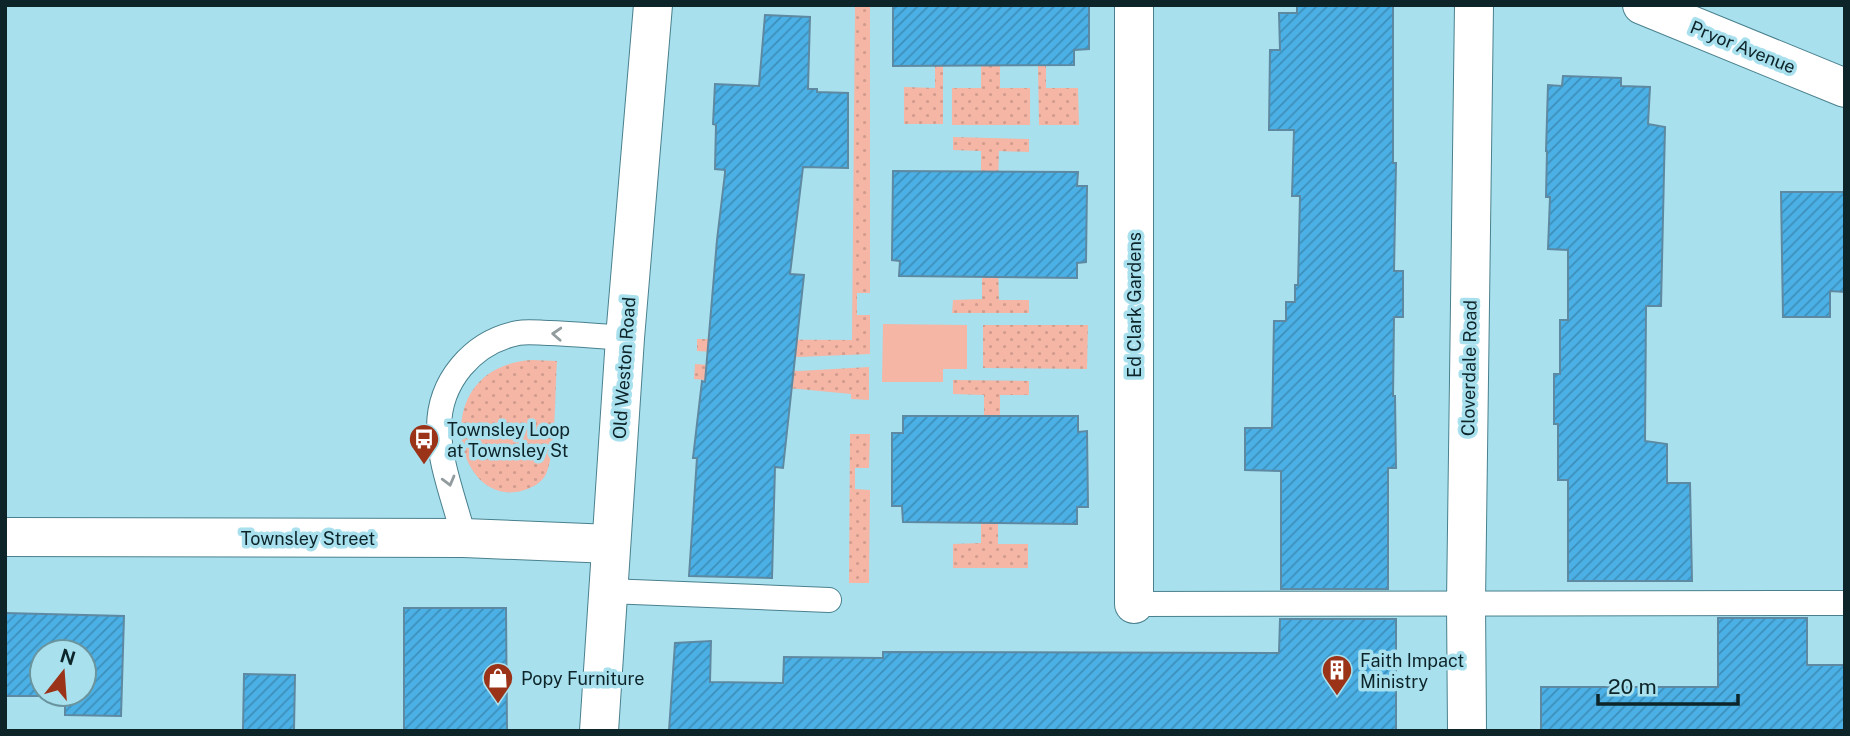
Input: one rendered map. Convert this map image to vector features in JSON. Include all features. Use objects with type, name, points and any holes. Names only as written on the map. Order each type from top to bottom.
[{"type":"street","name":"Old Weston Road","points":[[599,731],[625,338],[653,5]]},
{"type":"street","name":"Ed Clark Gardens","points":[[1134,604],[1135,5]]},
{"type":"street","name":"Cloverdale Road","points":[[1467,731],[1466,603],[1474,5]]},
{"type":"street","name":"Pryor Avenue","points":[[1642,5],[1845,88]]},
{"type":"street","name":"Townsley Street","points":[[5,537],[464,538],[611,544]]},
{"type":"lane","points":[[464,538],[448,479],[439,429],[441,408],[447,389],[467,359],[498,338],[520,332],[625,338]]},
{"type":"lane","points":[[608,591],[829,600]]},
{"type":"lane","points":[[1134,604],[1845,603]]},
{"type":"shaded area","points":[[855,5],[870,5],[870,293],[857,293],[857,315],[870,315],[870,354],[799,357],[697,351],[697,339],[852,340]]},
{"type":"shaded area","points":[[981,56],[1000,56],[1000,88],[1030,88],[1030,125],[952,125],[952,88],[981,88]]},
{"type":"shaded area","points":[[935,66],[943,66],[943,124],[904,124],[904,87],[935,88]]},
{"type":"shaded area","points":[[1038,66],[1046,66],[1046,88],[1078,88],[1079,125],[1039,125]]},
{"type":"shaded area","points":[[953,137],[1029,139],[1029,152],[999,151],[998,184],[981,172],[981,151],[953,150]]},
{"type":"shaded area","points":[[982,265],[998,265],[999,300],[1029,300],[1029,313],[952,313],[953,300],[982,299]]},
{"type":"shaded area","points":[[883,324],[967,325],[967,369],[943,369],[943,382],[882,382]]},
{"type":"shaded area","points":[[983,325],[1088,325],[1087,369],[983,368]]},
{"type":"shaded area","points":[[532,360],[557,361],[549,464],[544,477],[532,487],[521,491],[498,491],[479,479],[467,459],[461,435],[464,409],[476,386],[498,368]]},
{"type":"shaded area","points":[[695,364],[799,371],[869,367],[869,400],[851,399],[851,394],[694,379]]},
{"type":"shaded area","points":[[953,380],[1029,381],[1029,395],[1000,395],[1000,428],[984,428],[984,395],[953,394]]},
{"type":"shaded area","points":[[850,434],[870,434],[869,468],[855,468],[855,489],[870,490],[869,583],[849,583]]},
{"type":"shaded area","points":[[981,510],[998,510],[998,544],[1028,544],[1028,568],[953,568],[953,544],[981,543]]},
{"type":"building","points":[[893,5],[1089,5],[1089,49],[1074,50],[1074,65],[893,66]]},
{"type":"building","points":[[1297,5],[1393,5],[1393,163],[1396,163],[1394,271],[1403,271],[1403,317],[1394,317],[1396,468],[1388,468],[1388,589],[1281,589],[1281,471],[1245,470],[1245,428],[1272,428],[1274,321],[1286,321],[1286,302],[1295,302],[1295,285],[1298,285],[1300,196],[1292,196],[1294,130],[1269,130],[1270,50],[1280,50],[1279,13],[1297,13]]},
{"type":"building","points":[[765,15],[810,17],[808,89],[848,93],[848,168],[803,167],[790,274],[804,275],[783,468],[775,467],[772,578],[689,576],[697,458],[693,458],[702,381],[705,382],[725,173],[725,170],[715,169],[715,84],[759,86]]},
{"type":"building","points":[[1563,76],[1621,78],[1621,86],[1650,87],[1648,124],[1665,127],[1661,306],[1646,306],[1645,441],[1667,444],[1667,483],[1690,483],[1692,581],[1568,581],[1568,480],[1558,480],[1558,424],[1554,424],[1554,374],[1560,374],[1560,320],[1568,320],[1568,250],[1548,249],[1550,197],[1546,197],[1548,85],[1562,86]]},
{"type":"building","points":[[893,171],[1078,172],[1077,186],[1087,186],[1086,262],[1077,263],[1077,278],[899,276],[900,261],[892,260]]},
{"type":"building","points":[[1781,192],[1845,192],[1845,292],[1830,291],[1830,317],[1783,317]]},
{"type":"building","points":[[903,416],[1078,416],[1078,432],[1087,431],[1088,507],[1077,507],[1077,524],[903,522],[902,506],[892,506],[892,433],[903,433]]},
{"type":"building","points":[[404,608],[506,608],[507,731],[404,731]]},
{"type":"building","points":[[5,613],[124,616],[121,716],[65,715],[65,708],[98,708],[98,638],[28,638],[28,696],[5,696]]},
{"type":"building","points":[[1718,618],[1807,618],[1807,665],[1845,665],[1845,731],[1541,731],[1541,687],[1718,687]]},
{"type":"building","points":[[1280,619],[1396,619],[1396,731],[669,731],[675,643],[711,641],[710,682],[783,683],[784,657],[883,658],[883,652],[1279,653]]},
{"type":"building","points":[[244,674],[295,675],[294,731],[243,731]]},
{"type":"place","name":"Townsley Loop at Townsley St","points":[[424,466]]},
{"type":"place","name":"Faith Impact Ministry","points":[[1337,697]]},
{"type":"place","name":"Popy Furniture","points":[[498,705]]}]
